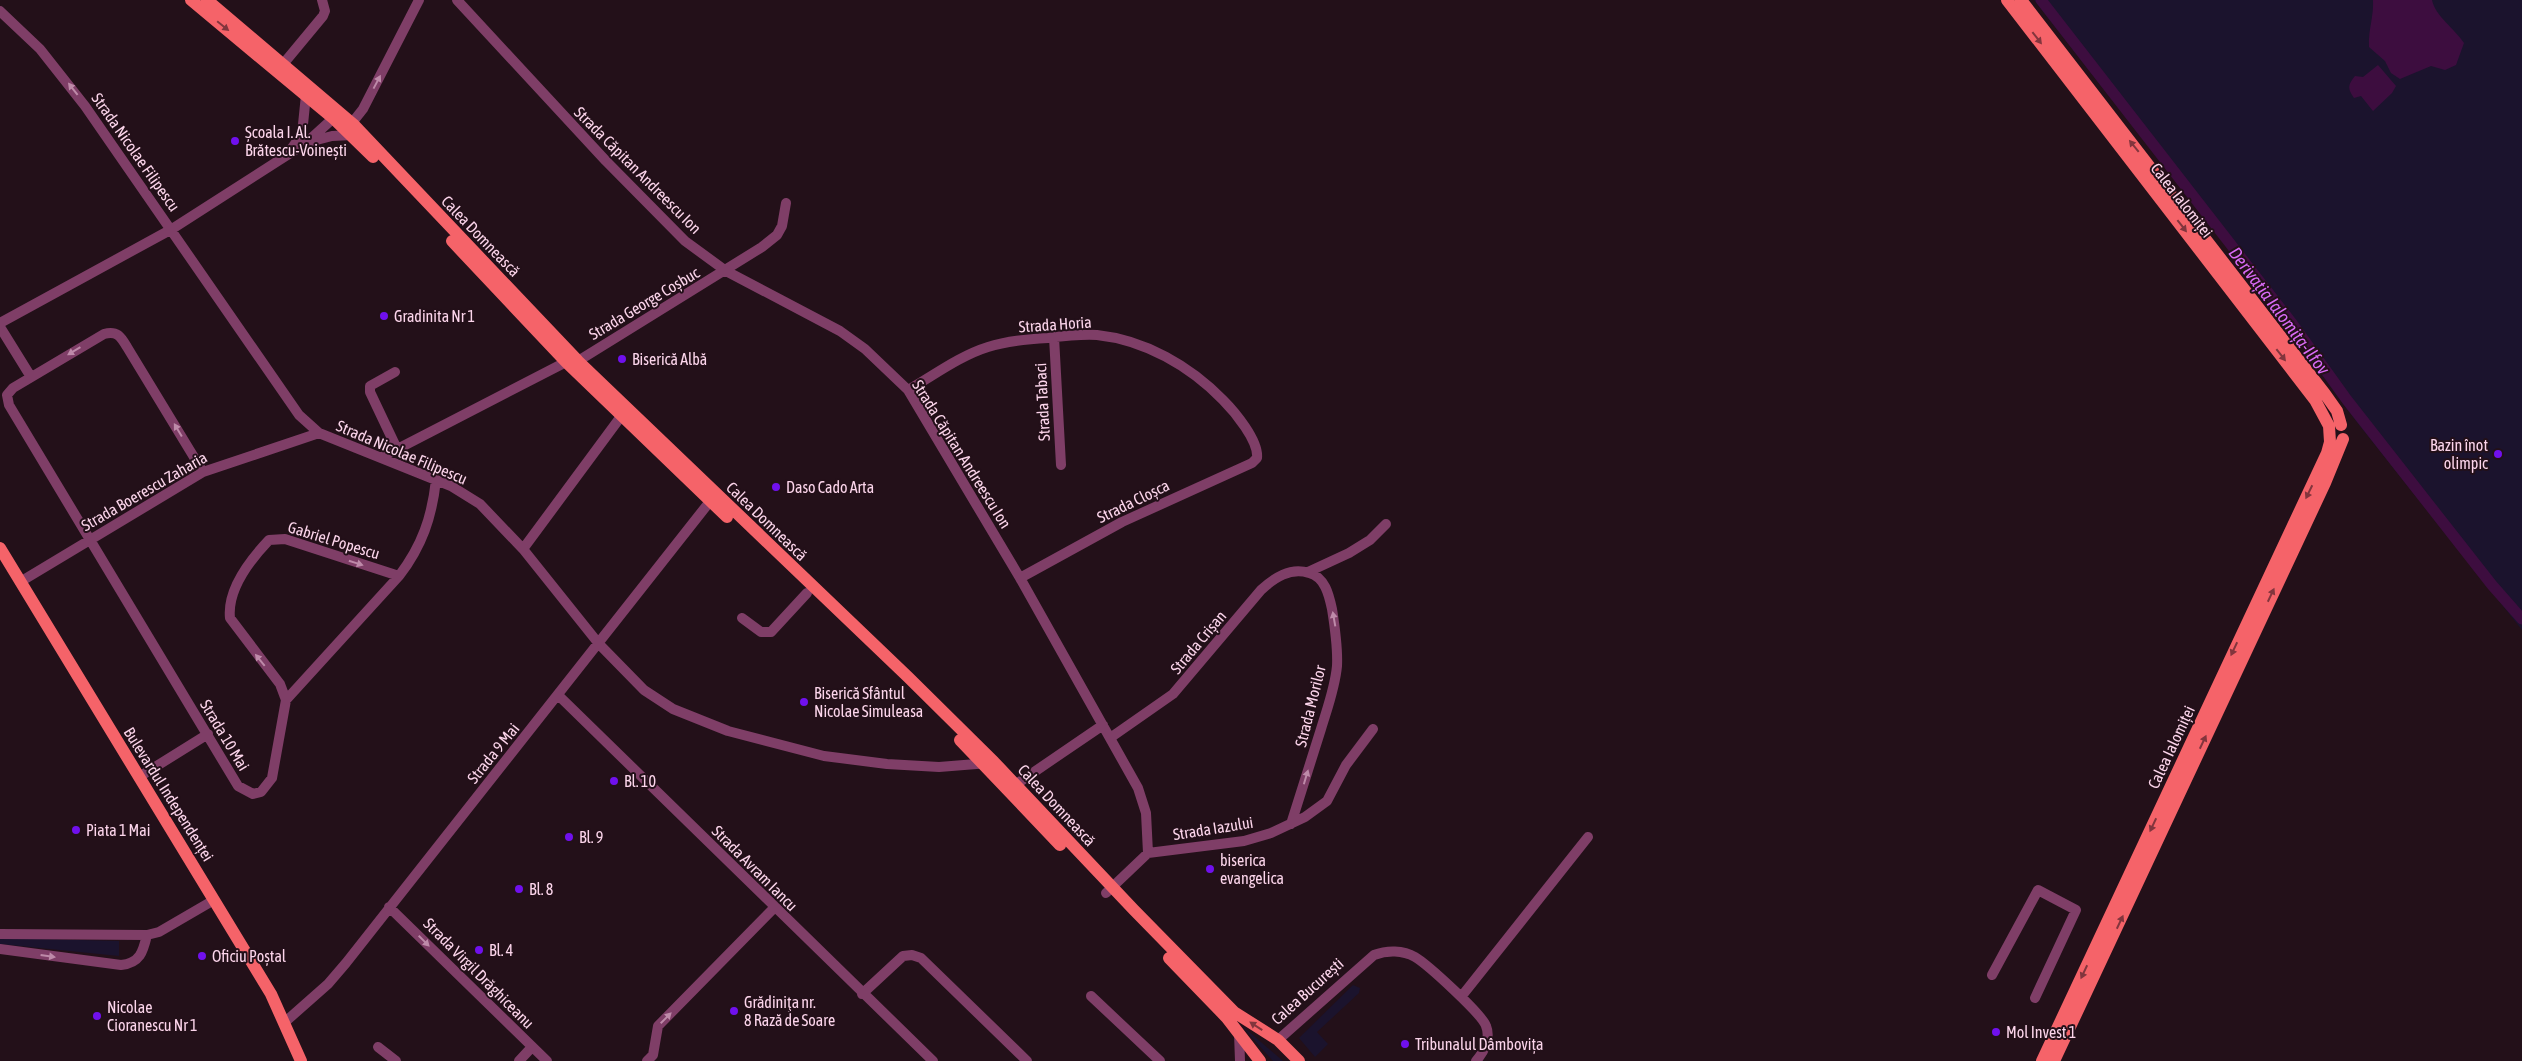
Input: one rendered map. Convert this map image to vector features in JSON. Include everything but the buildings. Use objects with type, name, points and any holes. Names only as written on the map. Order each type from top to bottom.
[{"type":"main road","name":"Calea Domnească","points":[[190,0],[281,67]]},
{"type":"main road","name":"Calea Domnească","points":[[207,0],[337,115],[352,133],[572,362],[624,413],[713,498],[893,662],[1109,890],[1234,1012],[1278,1040]]},
{"type":"main road","name":"Calea Ialomiței","points":[[2007,0],[2286,360],[2322,409],[2333,433],[2042,1061]]},
{"type":"main road","name":"Calea Ialomiței","points":[[2021,0],[2111,110],[2334,406],[2335,461],[2054,1061]]},
{"type":"main road","points":[[281,67],[306,95],[337,115]]},
{"type":"main road","name":"Calea Domnească","points":[[352,133],[572,362]]},
{"type":"main road","name":"Calea Domnească","points":[[713,498],[806,593],[988,763],[1015,785],[1227,1018],[1260,1061]]},
{"type":"main road","name":"Bulevardul Independenței","points":[[0,548],[286,1022],[301,1061]]},
{"type":"main road","name":"Calea București","points":[[1278,1040],[1299,1061]]},
{"type":"street","points":[[281,67],[323,16],[325,11],[322,0]]},
{"type":"street","points":[[306,143],[352,133],[419,0]]},
{"type":"street","name":"Strada Căpitan Andreescu Ion","points":[[457,0],[664,221],[685,241],[726,271],[840,332],[865,349],[908,390],[1020,578],[1103,724],[1143,800],[1146,812],[1148,853]]},
{"type":"street","name":"Strada Nicolae Filipescu","points":[[0,12],[40,48],[63,77],[172,229],[292,406],[319,433],[436,480],[480,504],[523,549],[599,644],[658,701],[701,722],[728,731],[797,750],[843,759],[938,767],[988,763]]},
{"type":"street","points":[[287,155],[302,134],[306,95]]},
{"type":"street","points":[[0,323],[172,229],[306,143],[337,115]]},
{"type":"street","name":"Strada George Coșbuc","points":[[382,457],[572,362],[726,271],[762,247],[776,235],[782,226],[786,203]]},
{"type":"street","points":[[0,327],[31,377]]},
{"type":"street","name":"Strada 10 Mai","points":[[203,472],[119,335],[115,332],[104,334],[10,391],[7,402],[238,786],[244,791],[253,794],[262,792],[272,778],[286,700]]},
{"type":"street","name":"Strada Horia","points":[[908,390],[972,353],[989,346],[1054,337],[1096,335],[1124,340],[1160,354],[1190,372],[1226,402],[1240,420],[1258,453]]},
{"type":"street","name":"Strada Tabaci","points":[[1054,337],[1061,464]]},
{"type":"street","points":[[394,372],[370,386],[370,392],[397,450]]},
{"type":"street","points":[[523,549],[624,413]]},
{"type":"street","name":"Strada Boerescu Zaharia","points":[[20,582],[203,472],[319,433]]},
{"type":"street","name":"Strada Cloșca","points":[[1020,578],[1122,522],[1252,463],[1257,458],[1258,453]]},
{"type":"street","points":[[286,700],[399,576],[415,553],[425,533],[436,480]]},
{"type":"street","name":"Strada 9 Mai","points":[[286,1022],[328,984],[713,498]]},
{"type":"street","name":"Strada Crișan","points":[[1110,738],[1173,694],[1267,584],[1285,574],[1308,572],[1349,553],[1370,540],[1386,524]]},
{"type":"street","name":"Gabriel Popescu","points":[[286,700],[280,684],[230,618],[230,609],[236,588],[256,554],[269,540],[285,539],[399,576]]},
{"type":"street","name":"Strada Morilor","points":[[1291,824],[1331,695],[1337,666],[1336,629],[1330,598],[1325,586],[1317,576],[1308,572]]},
{"type":"street","points":[[742,618],[761,632],[771,632],[806,593]]},
{"type":"street","name":"Strada Avram Iancu","points":[[558,695],[862,994],[933,1061]]},
{"type":"street","points":[[1015,785],[1103,724]]},
{"type":"street","name":"Strada Iazului","points":[[1148,853],[1244,841],[1272,833],[1291,824],[1316,810],[1327,801],[1346,765],[1373,729]]},
{"type":"street","points":[[139,777],[208,734]]},
{"type":"street","points":[[1461,997],[1588,837]]},
{"type":"street","points":[[1109,890],[1148,853]]},
{"type":"street","points":[[1992,975],[2038,890],[2076,910],[2035,998]]},
{"type":"street","points":[[0,934],[125,937],[147,935],[158,932],[214,900]]},
{"type":"street","name":"Strada Virgil Drăghiceanu","points":[[389,907],[547,1061]]},
{"type":"street","points":[[647,1061],[653,1055],[658,1026],[774,908]]},
{"type":"street","points":[[0,949],[116,965],[129,964],[140,957],[147,935]]},
{"type":"street","name":"Calea București","points":[[1278,1040],[1358,967],[1374,955],[1382,952],[1402,952],[1414,956],[1426,965],[1461,997],[1486,1024],[1488,1040],[1476,1061]]},
{"type":"street","points":[[862,994],[903,956],[912,955],[921,958],[1027,1061]]},
{"type":"street","points":[[1091,996],[1160,1061]]},
{"type":"street","points":[[1239,1033],[1240,1061]]},
{"type":"street","points":[[378,1047],[396,1061]]},
{"type":"street","points":[[519,1061],[532,1048]]},
{"type":"shaded area","points":[[2034,0],[2522,0],[2522,630],[2356,421],[2226,246]]},
{"type":"shaded area","points":[[2373,0],[2432,0],[2437,12],[2464,43],[2456,65],[2445,70],[2431,66],[2400,79],[2391,73],[2385,61],[2369,47]]},
{"type":"shaded area","points":[[2378,65],[2396,86],[2392,93],[2373,111],[2361,96],[2354,98],[2349,87],[2355,76],[2363,77]]},
{"type":"shaded area","points":[[0,938],[119,941],[119,956],[0,944]]},
{"type":"shaded area","points":[[1353,985],[1360,988],[1359,993],[1317,1032],[1328,1044],[1315,1057],[1299,1038]]},
{"type":"shaded area","points":[[1241,1025],[1283,1061],[1273,1061]]},
{"type":"waterway","name":"Derivația Ialomița-Ilfov","points":[[2041,0],[2291,322],[2347,400],[2492,585],[2522,619]]},
{"type":"place","name":"Școala I. Al. Brătescu-Voinești","points":[[235,141]]},
{"type":"place","name":"Gradinita Nr 1","points":[[384,316]]},
{"type":"place","name":"Biserică Albă","points":[[622,359]]},
{"type":"place","name":"Bazin înot olimpic","points":[[2498,454]]},
{"type":"place","name":"Daso Cado Arta","points":[[776,487]]},
{"type":"place","name":"Biserică Sfântul Nicolae Simuleasa","points":[[804,702]]},
{"type":"place","name":"Bl. 10","points":[[614,781]]},
{"type":"place","name":"Piata 1 Mai","points":[[76,830]]},
{"type":"place","name":"Bl. 9","points":[[569,837]]},
{"type":"place","name":"biserica evangelica","points":[[1210,869]]},
{"type":"place","name":"Bl. 8","points":[[519,889]]},
{"type":"place","name":"Bl. 4","points":[[479,950]]},
{"type":"place","name":"Oficiu Poștal","points":[[202,956]]},
{"type":"place","name":"Grădiniţa nr. 8 Rază de Soare","points":[[734,1011]]},
{"type":"place","name":"Nicolae Cioranescu Nr 1","points":[[97,1016]]},
{"type":"place","name":"Mol Invest 1","points":[[1996,1032]]},
{"type":"place","name":"Tribunalul Dâmbovița","points":[[1405,1044]]}]
